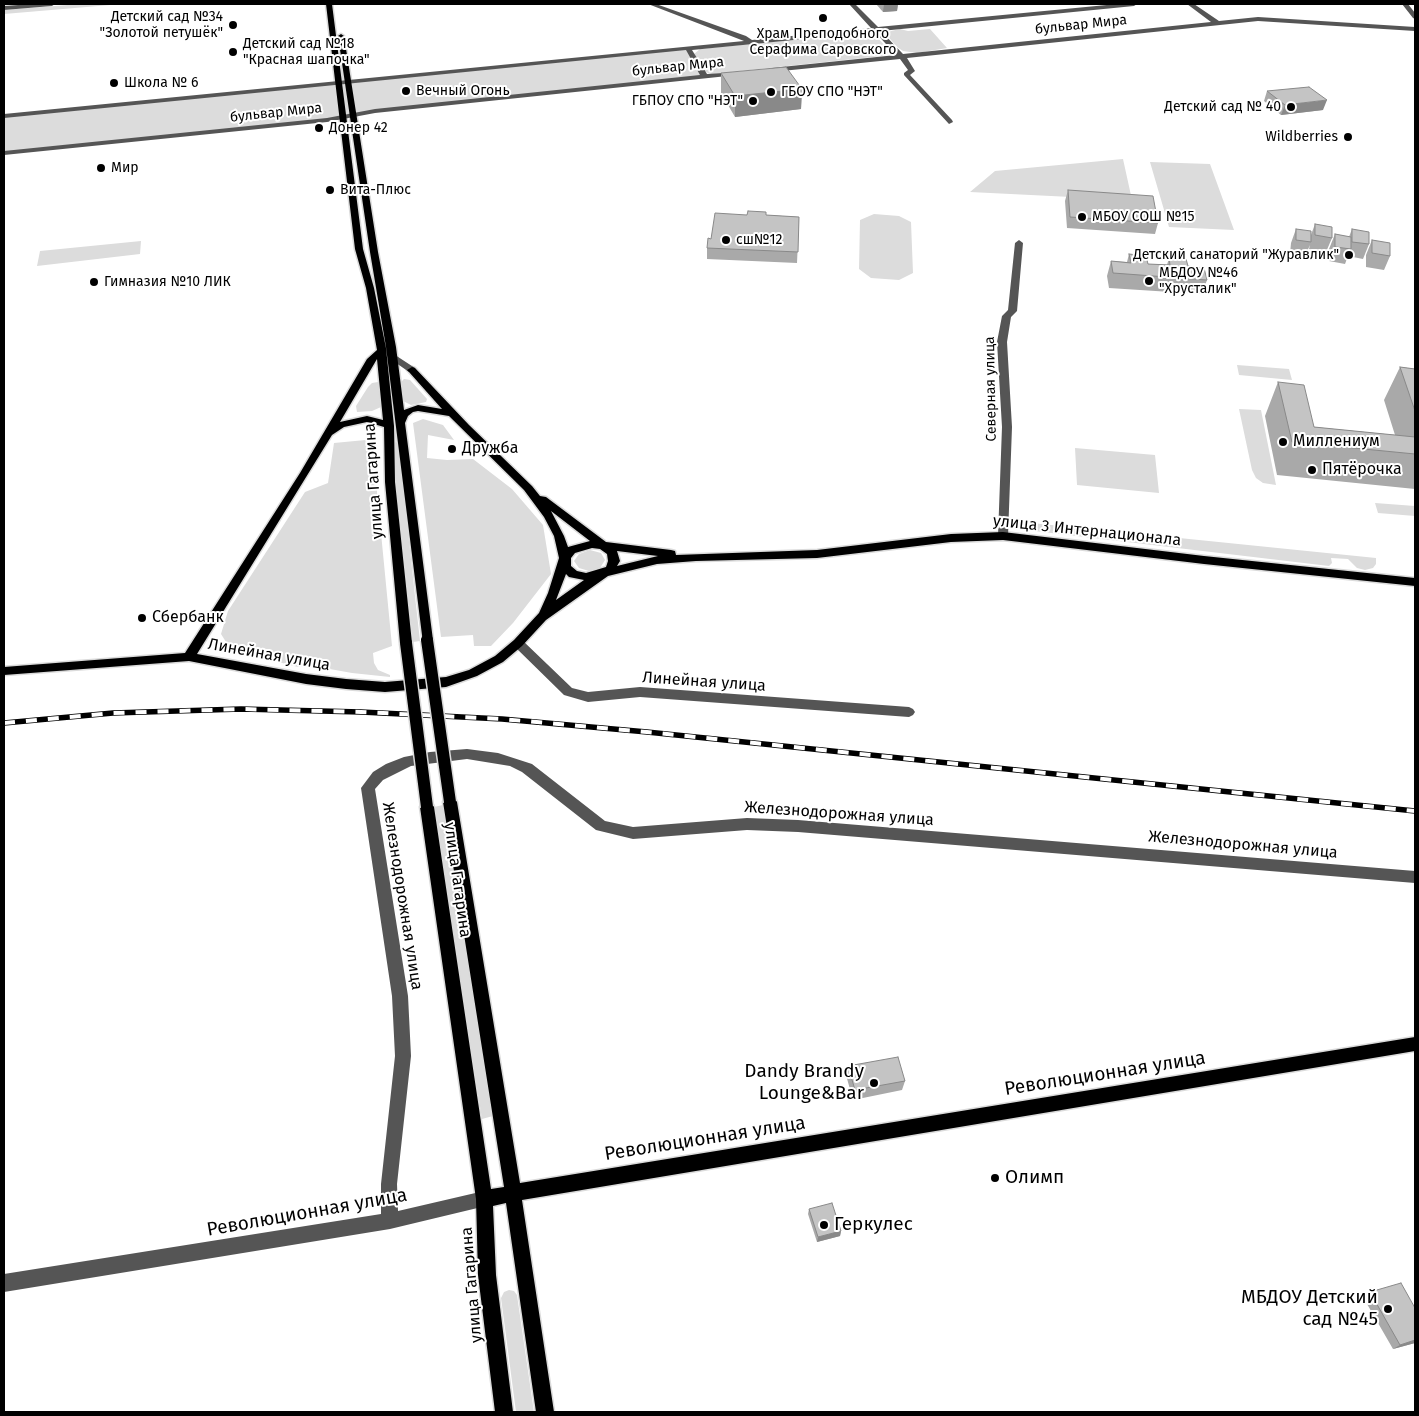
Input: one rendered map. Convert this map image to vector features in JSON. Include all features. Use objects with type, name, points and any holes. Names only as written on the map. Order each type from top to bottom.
[{"type":"main road","name":"улица Гагарина","points":[[329,4],[341,118],[359,249],[386,354]]},
{"type":"main road","name":"улица Гагарина","points":[[337,4],[386,354],[394,425],[450,802],[513,1193],[545,1412]]},
{"type":"main road","name":"улица Гагарина","points":[[189,657],[328,435],[372,359],[386,354]]},
{"type":"main road","points":[[412,370],[452,414],[528,488],[612,552],[614,561],[610,569],[600,576],[586,578],[573,574],[566,567],[559,536],[549,516],[528,488]]},
{"type":"main road","points":[[328,435],[341,425],[355,421],[378,421],[394,425],[410,410],[418,408],[452,414]]},
{"type":"main road","name":"улица Гагарина","points":[[394,425],[390,482],[406,643],[427,807],[484,1199],[487,1275],[504,1412]]},
{"type":"main road","name":"улица 3 Интернационала","points":[[600,576],[635,564],[696,557],[817,554],[951,538],[1003,536],[1204,560],[1415,582]]},
{"type":"main road","points":[[565,558],[570,550],[580,546],[592,544],[602,546]]},
{"type":"main road","name":"улица 3 Интернационала","points":[[602,546],[696,557]]},
{"type":"main road","name":"Линейная улица","points":[[542,617],[554,593],[565,558]]},
{"type":"main road","name":"Линейная улица","points":[[4,671],[189,657],[306,679],[385,688],[446,682],[473,673],[498,658],[518,643],[542,617],[600,576]]},
{"type":"main road","name":"Революционная улица","points":[[484,1199],[1415,1044]]},
{"type":"street","points":[[4,8],[52,4]]},
{"type":"street","points":[[651,4],[744,37],[750,42]]},
{"type":"street","points":[[852,4],[900,55],[912,71],[906,74],[949,122]]},
{"type":"street","name":"бульвар Мира","points":[[4,116],[1134,4]]},
{"type":"street","points":[[1190,4],[1217,23]]},
{"type":"street","points":[[1405,4],[1415,17]]},
{"type":"street","name":"бульвар Мира","points":[[766,70],[1270,19],[1415,29]]},
{"type":"street","points":[[688,49],[705,77]]},
{"type":"street","name":"бульвар Мира","points":[[4,153],[341,118],[374,111],[749,72]]},
{"type":"street","name":"Северная улица","points":[[1003,536],[1007,427],[1002,342],[1007,316],[1012,311],[1019,243]]},
{"type":"street","points":[[386,354],[412,370]]},
{"type":"street","name":"Линейная улица","points":[[518,643],[568,692],[588,697],[640,692],[909,712]]},
{"type":"street","name":"Железнодорожная улица","points":[[390,1221],[389,1184],[403,1056],[400,1005],[368,788],[378,776],[390,768],[409,761],[467,754],[513,762],[527,768],[601,826],[633,834],[747,824],[798,826],[1415,878]]},
{"type":"street","name":"Революционная улица","points":[[4,1283],[390,1221],[484,1199]]},
{"type":"shaded area","points":[[80,4],[122,4],[4,14],[4,10]]},
{"type":"shaded area","points":[[900,29],[908,31],[930,29],[947,48],[917,53],[903,51],[886,34]]},
{"type":"shaded area","points":[[864,33],[875,35],[889,50],[888,53],[882,56],[712,74],[705,72],[694,54],[700,49]]},
{"type":"shaded area","points":[[688,49],[705,77],[375,111],[327,120],[4,153],[4,116]]},
{"type":"shaded area","points":[[1123,159],[1132,200],[970,192],[995,171]]},
{"type":"shaded area","points":[[1150,162],[1210,164],[1234,230],[1169,227]]},
{"type":"shaded area","points":[[874,214],[899,216],[911,222],[913,273],[899,280],[871,278],[859,269],[860,220]]},
{"type":"shaded area","points":[[141,241],[140,254],[37,266],[40,251]]},
{"type":"shaded area","points":[[1237,365],[1289,369],[1292,380],[1239,375]]},
{"type":"shaded area","points":[[404,379],[410,380],[427,399],[426,402],[411,405],[403,401],[401,382]]},
{"type":"shaded area","points":[[378,382],[380,384],[381,407],[372,411],[357,412],[356,406],[368,387],[372,383]]},
{"type":"shaded area","points":[[1239,409],[1261,410],[1276,485],[1263,483],[1256,478],[1252,470]]},
{"type":"shaded area","points":[[423,419],[443,425],[454,440],[428,435],[427,458],[447,460],[473,459],[512,489],[543,525],[551,574],[513,623],[491,646],[474,646],[473,635],[441,637],[413,423]]},
{"type":"shaded area","points":[[376,439],[377,492],[392,646],[373,653],[374,663],[378,670],[390,675],[390,677],[313,666],[298,667],[231,650],[221,634],[228,611],[305,492],[328,483],[334,443]]},
{"type":"shaded area","points":[[398,442],[420,641],[413,642],[396,482],[394,443]]},
{"type":"shaded area","points":[[1075,448],[1155,455],[1159,493],[1077,485]]},
{"type":"shaded area","points":[[1375,503],[1415,506],[1415,516],[1378,513]]},
{"type":"shaded area","points":[[1012,521],[1376,558],[1376,564],[1373,568],[1365,570],[1357,568],[1348,559],[1331,558],[1332,563],[1329,566],[1026,530],[1019,528]]},
{"type":"shaded area","points":[[590,550],[601,553],[605,560],[600,568],[589,571],[579,568],[574,561],[579,554]]},
{"type":"shaded area","points":[[443,805],[493,1116],[482,1119],[434,807]]},
{"type":"shaded area","points":[[514,1291],[517,1295],[534,1412],[516,1412],[501,1298],[504,1292]]},
{"type":"building","points":[[786,67],[802,89],[735,96],[721,73]]},
{"type":"building","points":[[1309,87],[1327,100],[1285,105],[1267,91]]},
{"type":"building","points":[[1068,190],[1153,196],[1158,223],[1070,217]]},
{"type":"building","points":[[748,211],[766,212],[766,215],[799,217],[798,252],[707,248],[708,238],[711,239],[715,213],[747,215]]},
{"type":"building","points":[[1315,224],[1332,227],[1332,238],[1315,235]]},
{"type":"building","points":[[1296,229],[1311,231],[1311,242],[1296,240]]},
{"type":"building","points":[[1352,229],[1369,232],[1369,244],[1352,242]]},
{"type":"building","points":[[1335,234],[1351,237],[1351,249],[1335,247]]},
{"type":"building","points":[[1372,240],[1390,243],[1390,256],[1372,253]]},
{"type":"building","points":[[1129,254],[1146,256],[1148,264],[1170,265],[1169,258],[1186,259],[1188,266],[1204,268],[1207,280],[1113,273],[1111,261],[1131,263]]},
{"type":"building","points":[[1400,367],[1415,369],[1415,411]]},
{"type":"building","points":[[1278,382],[1304,385],[1314,427],[1415,437],[1415,454],[1292,442]]},
{"type":"building","points":[[898,1057],[905,1081],[855,1090],[848,1066]]},
{"type":"building","name":"Геркулес","points":[[832,1203],[841,1231],[818,1237],[809,1209]]},
{"type":"building","name":"МБДОУ Детский сад №45","points":[[1401,1283],[1415,1308],[1415,1340],[1400,1345],[1370,1292]]},
{"type":"railway","points":[[4,723],[113,713],[241,709],[361,712],[502,719],[647,732],[1415,811]]},
{"type":"place","name":"Храм Преподобного Серафима Саровского","points":[[823,18]]},
{"type":"place","name":"Детский сад №34 \"Золотой петушёк\"","points":[[233,25]]},
{"type":"place","name":"Детский сад №18 \"Красная шапочка\"","points":[[233,52]]},
{"type":"place","name":"Школа № 6","points":[[114,83]]},
{"type":"place","name":"Вечный Огонь","points":[[406,91]]},
{"type":"place","name":"ГБОУ СПО \"НЭТ\"","points":[[771,92]]},
{"type":"place","name":"ГБПОУ СПО \"НЭТ\"","points":[[753,101]]},
{"type":"place","name":"Детский сад № 40","points":[[1291,107]]},
{"type":"place","name":"Донер 42","points":[[319,128]]},
{"type":"place","name":"Wildberries","points":[[1348,137]]},
{"type":"place","name":"Мир","points":[[101,168]]},
{"type":"place","name":"Вита-Плюс","points":[[330,190]]},
{"type":"place","name":"МБОУ СОШ №15","points":[[1082,217]]},
{"type":"place","name":"сш№12","points":[[726,240]]},
{"type":"place","name":"Детский санаторий \"Журавлик\"","points":[[1349,255]]},
{"type":"place","name":"МБДОУ №46 \"Хрусталик\"","points":[[1149,281]]},
{"type":"place","name":"Гимназия №10 ЛИК","points":[[94,282]]},
{"type":"place","name":"Миллениум","points":[[1283,442]]},
{"type":"place","name":"Дружба","points":[[452,449]]},
{"type":"place","name":"Пятёрочка","points":[[1312,470]]},
{"type":"place","name":"Сбербанк","points":[[142,618]]},
{"type":"place","name":"Dandy Brandy Lounge&Bar","points":[[874,1083]]},
{"type":"place","name":"Олимп","points":[[995,1178]]},
{"type":"place","name":"Геркулес","points":[[824,1225]]},
{"type":"place","name":"МБДОУ Детский сад №45","points":[[1388,1309]]}]
